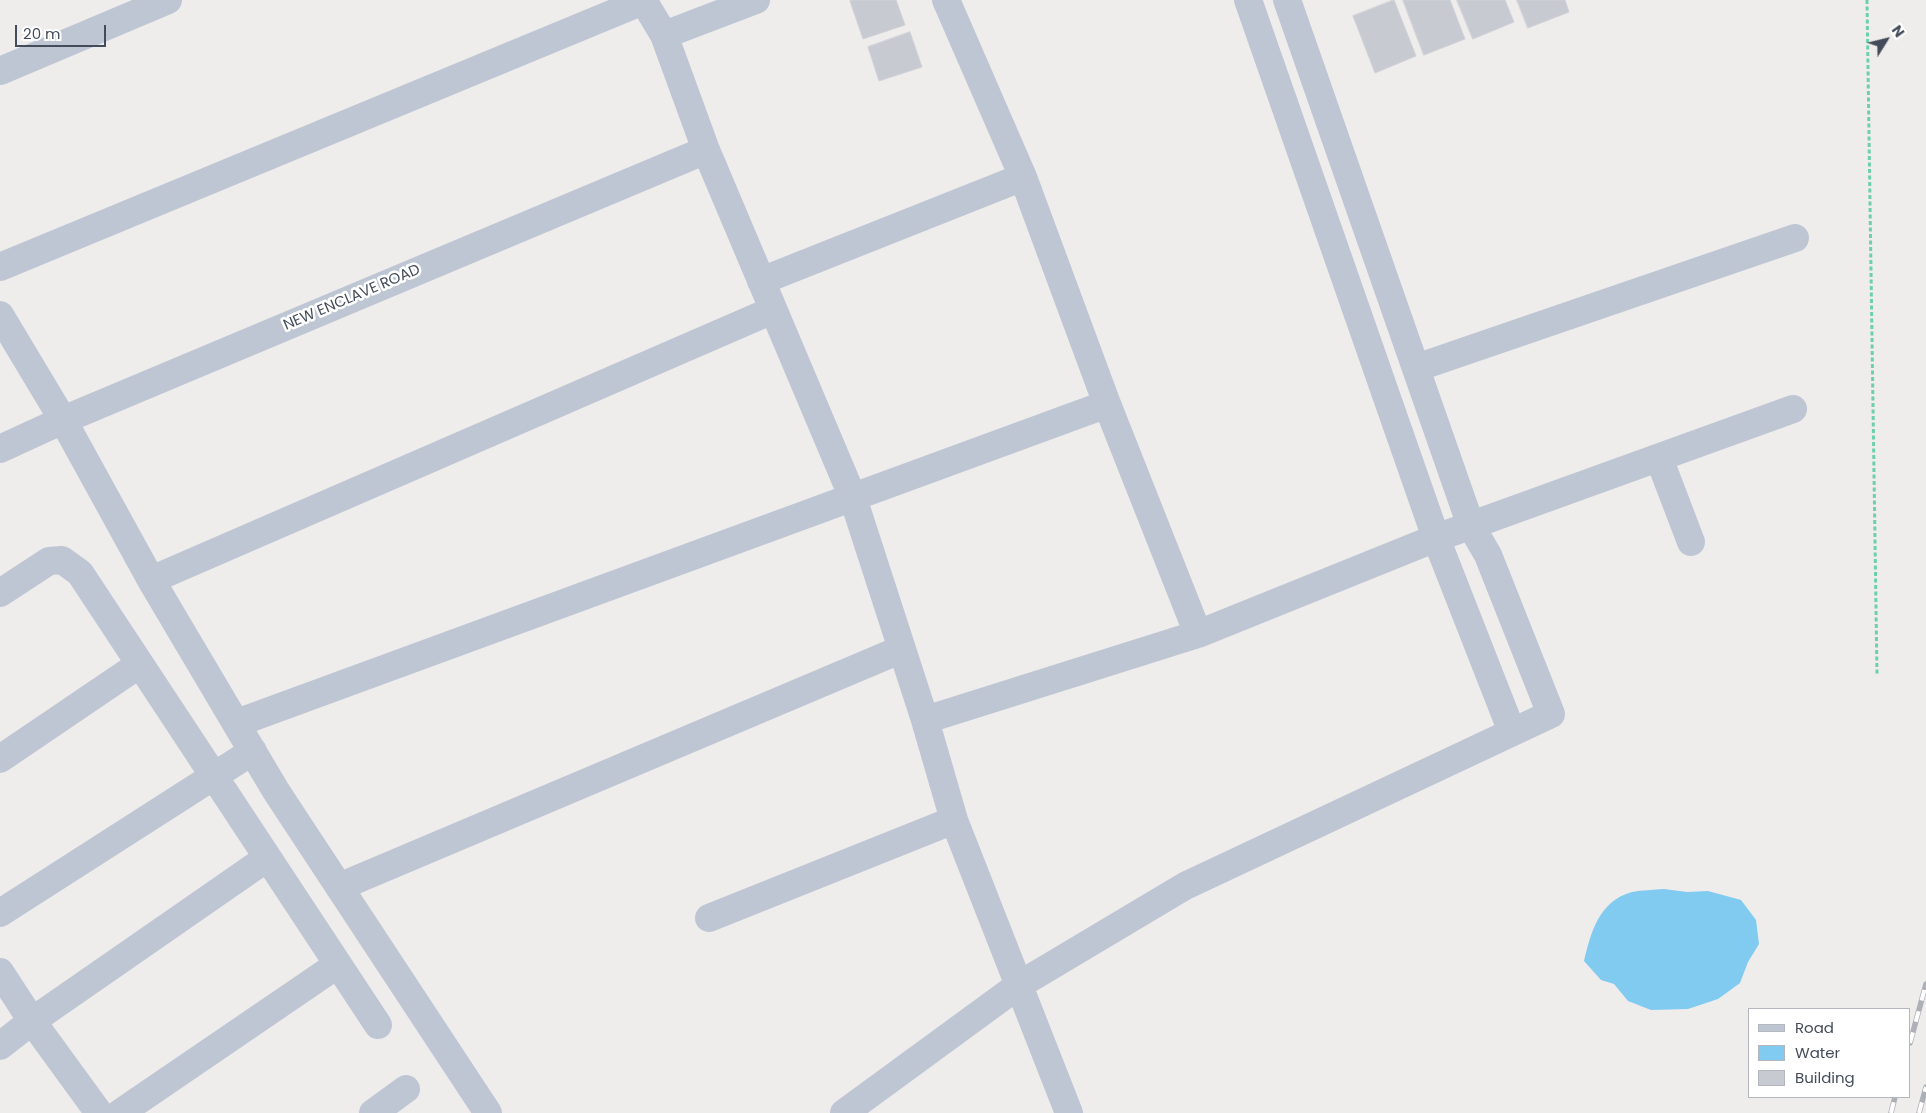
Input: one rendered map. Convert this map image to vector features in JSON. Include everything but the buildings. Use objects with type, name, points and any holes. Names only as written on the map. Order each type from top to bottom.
[{"type":"street","points":[[0,70],[168,0]]},
{"type":"street","points":[[664,35],[756,0]]},
{"type":"street","points":[[946,0],[1023,177],[1107,404],[1198,634]]},
{"type":"street","points":[[1248,0],[1436,538],[1512,732]]},
{"type":"street","points":[[844,1113],[1019,985],[1185,886],[1550,714],[1488,555],[1471,526],[1287,0]]},
{"type":"street","points":[[0,267],[643,1],[664,35],[706,150],[852,498],[925,720],[954,820],[1069,1113]]},
{"type":"street","name":"NEW ENCLAVE ROAD","points":[[0,449],[62,420],[706,150]]},
{"type":"street","points":[[761,282],[1023,177]]},
{"type":"street","points":[[1416,368],[1795,238]]},
{"type":"street","points":[[151,580],[773,310]]},
{"type":"street","points":[[0,316],[62,420],[151,580],[276,791],[488,1113]]},
{"type":"street","points":[[237,723],[1107,404]]},
{"type":"street","points":[[925,720],[1198,634],[1436,538],[1793,409]]},
{"type":"street","points":[[1659,458],[1691,542]]},
{"type":"street","points":[[0,593],[48,561],[62,560],[80,573],[378,1025]]},
{"type":"street","points":[[339,887],[902,649]]},
{"type":"street","points":[[0,759],[140,664]]},
{"type":"street","points":[[0,913],[253,751]]},
{"type":"street","points":[[709,918],[954,820]]},
{"type":"street","points":[[0,1046],[32,1021],[267,858]]},
{"type":"street","points":[[120,1113],[337,965]]},
{"type":"street","points":[[0,972],[32,1021],[99,1113]]},
{"type":"street","points":[[373,1113],[406,1089]]},
{"type":"path","points":[[1867,0],[1877,675]]},
{"type":"water","points":[[1664,889],[1687,892],[1708,891],[1741,900],[1756,920],[1759,944],[1748,962],[1740,983],[1718,999],[1688,1009],[1651,1010],[1628,1001],[1614,984],[1601,980],[1584,961],[1598,919],[1612,902],[1632,892]]},
{"type":"railway","points":[[1911,1039],[1926,984]]},
{"type":"railway","points":[[1919,1113],[1926,1087]]},
{"type":"railway","points":[[1891,1113],[1895,1098]]}]
